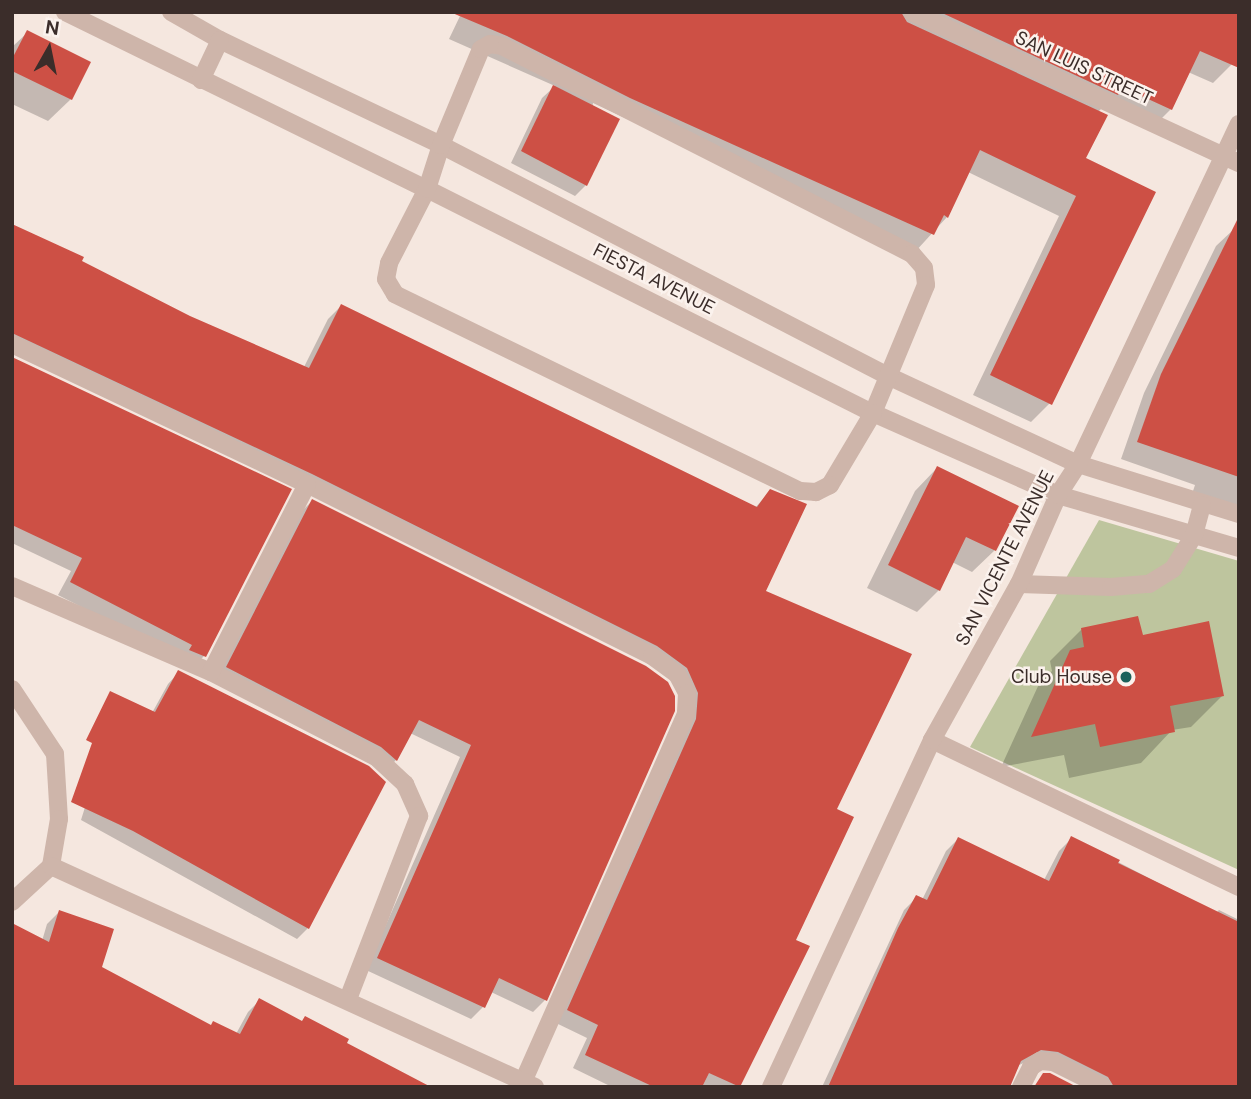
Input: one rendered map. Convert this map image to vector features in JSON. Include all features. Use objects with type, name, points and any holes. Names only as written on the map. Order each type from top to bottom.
[{"type":"street","name":"FIESTA AVENUE","points":[[65,12],[427,189],[873,413],[1058,495],[1239,548]]},
{"type":"street","name":"FIESTA AVENUE","points":[[171,12],[220,40],[441,145],[888,376],[1078,464],[1202,505],[1239,514]]},
{"type":"street","name":"SAN LUIS STREET","points":[[912,12],[1231,159]]},
{"type":"street","points":[[201,80],[220,40]]},
{"type":"street","points":[[490,44],[502,46],[912,254],[924,268],[926,285],[873,413],[830,485],[816,492],[800,491],[395,294],[386,279],[389,262],[427,189],[441,145],[481,49],[490,44]]},
{"type":"street","name":"SAN VICENTE AVENUE","points":[[771,1087],[932,740],[1019,584],[1058,495],[1078,464],[1231,159],[1239,124]]},
{"type":"street","points":[[12,344],[307,484],[652,656],[677,674],[687,693],[686,714],[527,1085],[348,999],[51,866]]},
{"type":"street","points":[[211,672],[307,484]]},
{"type":"street","points":[[1019,584],[1111,587],[1149,584],[1173,569],[1194,535],[1202,505]]},
{"type":"street","points":[[12,586],[211,672],[376,757],[405,784],[413,797],[419,816],[348,999]]},
{"type":"street","points":[[12,689],[55,754],[59,819],[51,866],[12,902]]},
{"type":"street","points":[[932,740],[1239,887]]},
{"type":"street","points":[[1021,1087],[1031,1068],[1040,1060],[1053,1062],[1102,1087]]},
{"type":"green space","points":[[1099,520],[1239,561],[1239,870],[970,747]]},
{"type":"building","points":[[450,12],[901,12],[907,22],[1108,115],[1086,158],[1156,192],[1052,405],[990,375],[1076,196],[980,150],[948,218],[944,215],[934,235],[630,98],[507,36]]},
{"type":"building","points":[[940,12],[1239,12],[1239,68],[1200,51],[1172,110],[1122,87],[1118,95]]},
{"type":"building","points":[[27,30],[91,62],[72,100],[12,71],[12,59]]},
{"type":"building","points":[[553,85],[620,119],[587,186],[521,151]]},
{"type":"building","points":[[1239,216],[1239,477],[1137,442],[1161,374]]},
{"type":"building","points":[[12,224],[84,257],[82,261],[190,316],[309,368],[341,304],[757,507],[770,489],[807,504],[766,591],[912,654],[837,809],[854,817],[796,940],[810,946],[740,1087],[709,1073],[702,1087],[654,1087],[585,1055],[598,1025],[567,1010],[696,719],[698,693],[687,668],[657,646],[312,474],[12,333]]},
{"type":"building","points":[[12,357],[292,489],[206,657],[189,650],[192,645],[70,582],[82,558],[12,525]]},
{"type":"building","points":[[937,466],[1019,506],[996,551],[966,537],[940,591],[888,565]]},
{"type":"building","points":[[312,499],[646,666],[668,682],[675,696],[675,711],[547,1001],[499,978],[485,1008],[377,958],[471,745],[419,720],[397,761],[381,747],[226,667]]},
{"type":"building","name":"Club House","points":[[1138,616],[1143,635],[1209,621],[1224,696],[1170,706],[1175,732],[1100,747],[1095,724],[1031,737],[1070,650],[1084,647],[1081,628]]},
{"type":"building","points":[[178,670],[369,766],[386,782],[309,929],[133,831],[71,802],[92,743],[86,740],[110,691],[155,712]]},
{"type":"building","points":[[1071,836],[1120,860],[1118,863],[1239,922],[1239,1087],[1114,1087],[1108,1077],[1058,1052],[1041,1050],[1021,1061],[1010,1087],[828,1087],[898,928],[916,895],[927,900],[958,837],[1049,881]]},
{"type":"building","points":[[59,910],[114,929],[102,967],[211,1025],[213,1021],[240,1034],[259,998],[302,1021],[305,1016],[349,1039],[347,1043],[431,1087],[12,1087],[12,923],[49,942]]},
{"type":"building","points":[[1043,1073],[1050,1073],[1077,1087],[1034,1087]]},
{"type":"place","name":"Club House","points":[[1126,677]]}]
